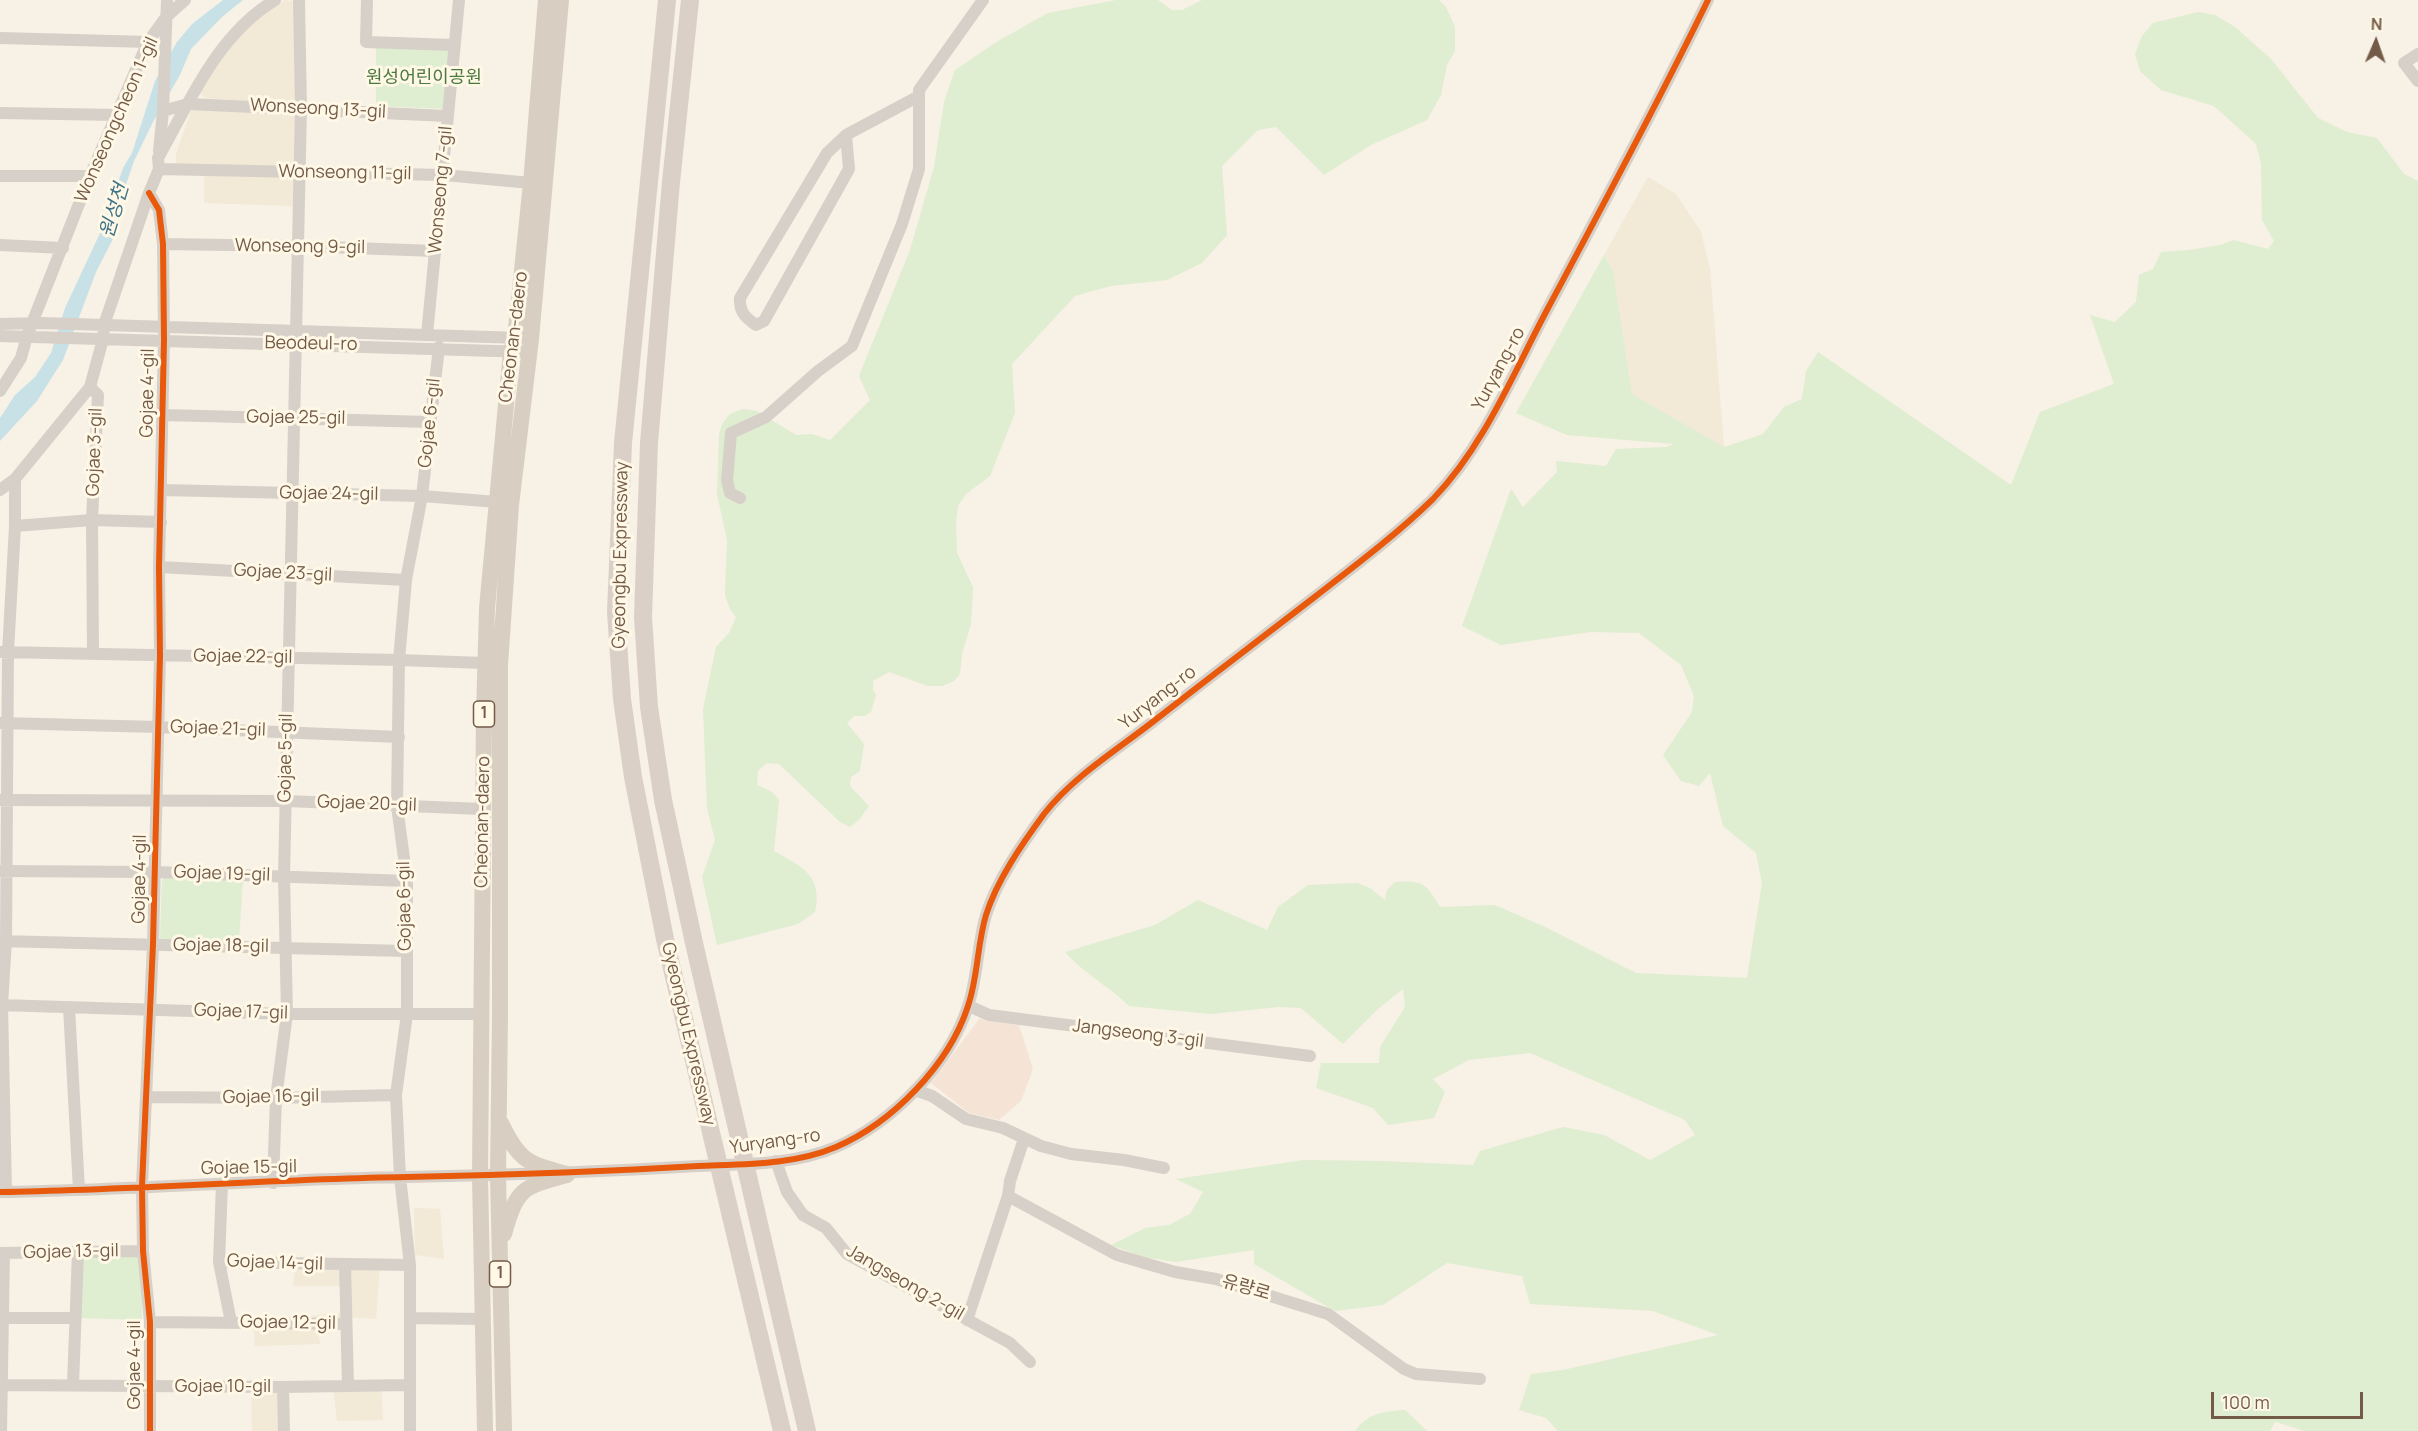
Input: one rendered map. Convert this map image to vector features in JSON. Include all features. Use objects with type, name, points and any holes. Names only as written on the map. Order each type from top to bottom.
[{"type":"highway","name":"Gyeongbu Expressway","points":[[667,0],[651,182],[623,443],[616,612],[622,699],[633,777],[665,939],[782,1431]]},
{"type":"highway","name":"Gyeongbu Expressway","points":[[690,0],[671,182],[649,443],[643,617],[649,707],[663,800],[807,1431]]},
{"type":"main road","name":"Cheonan-daero","points":[[504,1431],[498,1176],[500,665],[531,183],[546,0]]},
{"type":"main road","name":"Cheonan-daero","points":[[485,1431],[480,1176],[482,809],[487,608],[497,502],[521,345],[561,0]]},
{"type":"main road","points":[[499,1118],[512,1145],[526,1161],[567,1174]]},
{"type":"main road","points":[[499,1251],[512,1206],[526,1188],[567,1174]]},
{"type":"street","points":[[158,164],[163,111],[164,32],[167,0]]},
{"type":"street","name":"Wonseongcheon 1-gil","points":[[0,391],[32,337],[90,176],[148,42],[166,17],[185,0]]},
{"type":"street","points":[[0,490],[15,479],[90,387],[102,325],[158,164],[206,71],[236,31],[275,0]]},
{"type":"street","name":"Gojae 5-gil","points":[[273,1183],[276,1098],[287,1014],[284,876],[301,108],[299,0]]},
{"type":"street","points":[[367,0],[366,42],[454,45]]},
{"type":"street","name":"Wonseong 7-gil","points":[[427,335],[459,0]]},
{"type":"street","points":[[740,498],[730,493],[727,480],[731,433],[766,417],[818,370],[852,346],[902,224],[919,169],[919,90],[983,0]]},
{"type":"street","name":"Yuryang-ro","points":[[498,1176],[776,1161],[831,1150],[854,1139],[904,1103],[939,1061],[959,1028],[969,1006],[987,910],[1014,860],[1048,809],[1103,761],[1387,539],[1437,494],[1456,471],[1491,418],[1665,89],[1708,0]]},
{"type":"street","points":[[0,38],[148,42]]},
{"type":"street","points":[[2418,54],[2404,63],[2418,81]]},
{"type":"street","points":[[846,135],[849,169],[764,321],[756,325],[745,317],[739,306],[740,298],[827,153],[846,135],[919,96]]},
{"type":"street","name":"Wonseong 13-gil","points":[[163,111],[188,104],[447,116]]},
{"type":"street","points":[[0,113],[117,115]]},
{"type":"street","name":"Wonseong 11-gil","points":[[158,164],[299,172],[444,175],[531,183]]},
{"type":"street","points":[[0,176],[90,176]]},
{"type":"street","name":"Gojae 4-gil","points":[[149,193],[159,210],[163,244],[164,327],[155,872],[142,1186],[143,1251],[150,1322],[150,1431]]},
{"type":"street","name":"Wonseong 9-gil","points":[[163,244],[436,251]]},
{"type":"street","points":[[0,245],[63,248]]},
{"type":"street","points":[[0,324],[37,324]]},
{"type":"street","name":"Beodeul-ro","points":[[37,324],[164,327],[439,348],[521,345]]},
{"type":"street","name":"Beodeul-ro","points":[[32,337],[164,340],[427,335],[521,345]]},
{"type":"street","points":[[0,336],[32,337]]},
{"type":"street","name":"Gojae 6-gil","points":[[410,1431],[410,1264],[400,1177],[396,1095],[407,1014],[407,881],[398,806],[399,660],[406,580],[422,496],[439,348]]},
{"type":"street","name":"Gojae 3-gil","points":[[90,387],[98,395],[92,520],[93,653]]},
{"type":"street","name":"Gojae 25-gil","points":[[163,415],[430,422]]},
{"type":"street","points":[[3,1192],[1,1005],[4,652],[15,526],[15,479]]},
{"type":"street","name":"Gojae 24-gil","points":[[162,490],[422,496],[497,502]]},
{"type":"street","points":[[15,526],[92,520]]},
{"type":"street","name":"Gojae 3-gil","points":[[92,520],[161,522]]},
{"type":"street","name":"Gojae 23-gil","points":[[159,567],[406,580]]},
{"type":"street","name":"Gojae 22-gil","points":[[4,652],[485,663]]},
{"type":"street","name":"Gojae 21-gil","points":[[4,723],[399,737]]},
{"type":"street","name":"Gojae 20-gil","points":[[4,800],[285,801],[482,809]]},
{"type":"street","name":"Gojae 19-gil","points":[[3,871],[155,872],[407,881]]},
{"type":"street","name":"Gojae 18-gil","points":[[3,941],[406,951]]},
{"type":"street","name":"Gojae 17-gil","points":[[1,1005],[287,1014],[482,1014]]},
{"type":"street","name":"Jangseong 3-gil","points":[[969,1006],[989,1015],[1310,1056]]},
{"type":"street","points":[[69,1007],[79,1190]]},
{"type":"street","points":[[915,1090],[932,1096],[966,1119],[1003,1128],[1041,1146],[1071,1154],[1124,1160],[1164,1168]]},
{"type":"street","name":"Gojae 16-gil","points":[[147,1097],[276,1098],[396,1095]]},
{"type":"street","points":[[967,1320],[1008,1196],[1010,1181],[1024,1139]]},
{"type":"street","name":"Jangseong 2-gil","points":[[776,1161],[787,1192],[803,1215],[826,1228],[847,1254],[1010,1343],[1030,1362]]},
{"type":"street","name":"Gojae 15-gil","points":[[3,1192],[400,1177],[498,1176]]},
{"type":"street","name":"Gojae 14-gil","points":[[222,1183],[219,1262],[410,1264]]},
{"type":"street","name":"유량로","points":[[1008,1196],[1117,1255],[1175,1272],[1216,1279],[1328,1314],[1404,1369],[1416,1374],[1480,1379]]},
{"type":"street","name":"Gojae 13-gil","points":[[2,1253],[143,1251]]},
{"type":"street","points":[[73,1385],[78,1252]]},
{"type":"street","points":[[1,1431],[2,1253]]},
{"type":"street","name":"Gojae 12-gil","points":[[219,1262],[231,1322]]},
{"type":"street","name":"Gojae 12-gil","points":[[345,1264],[348,1386]]},
{"type":"street","points":[[1,1318],[74,1317]]},
{"type":"street","points":[[410,1318],[482,1319]]},
{"type":"street","name":"Gojae 12-gil","points":[[150,1322],[345,1324]]},
{"type":"street","name":"Gojae 10-gil","points":[[0,1385],[283,1387],[409,1385]]},
{"type":"street","points":[[283,1387],[284,1431]]},
{"type":"shaded area","points":[[285,0],[301,3],[300,98],[294,104],[205,98],[200,93],[207,75],[239,34],[265,11]]},
{"type":"shaded area","points":[[195,108],[293,113],[297,116],[294,206],[204,203],[204,171],[176,170],[176,154],[191,111]]},
{"type":"shaded area","points":[[1648,177],[1676,194],[1701,232],[1710,269],[1724,447],[1632,394],[1613,271],[1604,255]]},
{"type":"shaded area","points":[[980,1018],[1019,1025],[1033,1069],[1021,1101],[999,1120],[969,1113],[931,1083]]},
{"type":"shaded area","points":[[414,1208],[440,1209],[444,1259],[415,1255]]},
{"type":"shaded area","points":[[296,1263],[380,1264],[376,1319],[346,1317],[317,1324],[320,1344],[255,1346],[253,1323],[345,1312],[345,1286],[293,1286]]},
{"type":"shaded area","points":[[381,1385],[383,1420],[337,1421],[333,1386]]},
{"type":"shaded area","points":[[251,1387],[278,1387],[278,1431],[252,1431]]},
{"type":"green space","points":[[1116,0],[1158,0],[1172,10],[1182,10],[1202,0],[1439,0],[1446,7],[1455,27],[1455,51],[1447,65],[1441,95],[1427,120],[1371,145],[1324,175],[1276,127],[1258,130],[1222,166],[1227,235],[1202,263],[1167,280],[1111,286],[1075,296],[1012,364],[1015,413],[990,476],[966,494],[958,506],[957,553],[973,587],[971,624],[962,654],[960,674],[954,681],[942,686],[928,686],[889,672],[873,681],[873,690],[876,695],[871,712],[864,716],[854,716],[847,723],[864,744],[860,771],[851,777],[850,786],[869,806],[859,820],[850,827],[840,822],[779,764],[767,763],[758,771],[757,785],[772,792],[779,800],[774,851],[801,868],[813,881],[817,899],[815,912],[798,924],[717,945],[702,877],[715,840],[707,808],[703,709],[716,647],[729,633],[736,617],[725,595],[727,540],[717,494],[719,435],[722,424],[730,414],[743,409],[757,411],[796,435],[812,434],[830,440],[870,400],[859,376],[910,250],[934,167],[944,102],[955,70],[998,41],[1048,13]]},
{"type":"green space","points":[[2198,12],[2215,15],[2235,27],[2271,59],[2318,118],[2347,132],[2377,138],[2404,174],[2418,181],[2418,1431],[2305,1431],[2275,1422],[2270,1431],[1558,1431],[1546,1418],[1519,1410],[1531,1374],[1563,1370],[1718,1335],[1653,1311],[1530,1304],[1522,1276],[1447,1263],[1383,1305],[1335,1311],[1254,1264],[1254,1250],[1175,1262],[1144,1257],[1111,1245],[1145,1228],[1169,1225],[1190,1214],[1203,1192],[1176,1179],[1304,1160],[1473,1165],[1480,1151],[1563,1127],[1604,1135],[1650,1160],[1695,1135],[1685,1120],[1530,1053],[1469,1060],[1433,1079],[1445,1092],[1434,1118],[1388,1125],[1373,1108],[1316,1088],[1321,1063],[1379,1063],[1380,1047],[1405,1007],[1403,989],[1379,1008],[1343,1044],[1301,1008],[1279,1007],[1211,1014],[1129,1006],[1065,952],[1155,925],[1198,900],[1267,930],[1278,907],[1308,885],[1357,883],[1370,888],[1385,900],[1387,890],[1395,882],[1411,882],[1427,888],[1440,907],[1495,905],[1545,927],[1636,973],[1747,978],[1762,883],[1756,853],[1723,826],[1710,773],[1699,786],[1681,781],[1663,755],[1692,712],[1694,696],[1681,665],[1639,633],[1591,632],[1501,645],[1462,626],[1511,489],[1523,507],[1557,472],[1556,461],[1606,466],[1616,449],[1666,447],[1674,444],[1567,435],[1516,413],[1604,255],[1613,271],[1632,394],[1724,447],[1763,434],[1784,407],[1802,399],[1806,371],[1818,352],[2011,485],[2040,412],[2114,384],[2090,315],[2115,322],[2136,302],[2139,275],[2153,269],[2161,252],[2220,245],[2234,240],[2268,249],[2274,241],[2262,220],[2261,163],[2256,144],[2214,106],[2161,90],[2140,71],[2135,54],[2142,36],[2153,23]]},
{"type":"green space","name":"원성어린이공원","points":[[376,47],[454,50],[448,109],[376,106]]},
{"type":"green space","points":[[166,875],[243,878],[239,941],[164,940],[160,938],[162,880]]},
{"type":"green space","points":[[83,1256],[137,1256],[143,1262],[142,1320],[78,1318]]},
{"type":"green space","points":[[1405,1410],[1427,1431],[1355,1431],[1371,1417]]},
{"type":"water","name":"원성천","points":[[223,0],[243,0],[222,17],[191,49],[180,75],[134,161],[119,205],[113,239],[96,272],[63,360],[37,401],[0,441],[0,418],[15,395],[35,377],[51,353],[65,308],[101,231],[123,168],[132,153],[155,81],[177,42],[192,24]]},
{"type":"cycle path","points":[[0,1192],[553,1173],[768,1163],[820,1153],[836,1147],[878,1123],[916,1090],[947,1050],[968,1006],[974,984],[983,926],[991,902],[1019,850],[1055,801],[1094,766],[1391,537],[1433,499],[1468,456],[1496,409],[1708,0]]},
{"type":"cycle path","points":[[149,193],[159,210],[163,244],[164,340],[153,944],[142,1186],[143,1251],[150,1322],[150,1431]]}]
